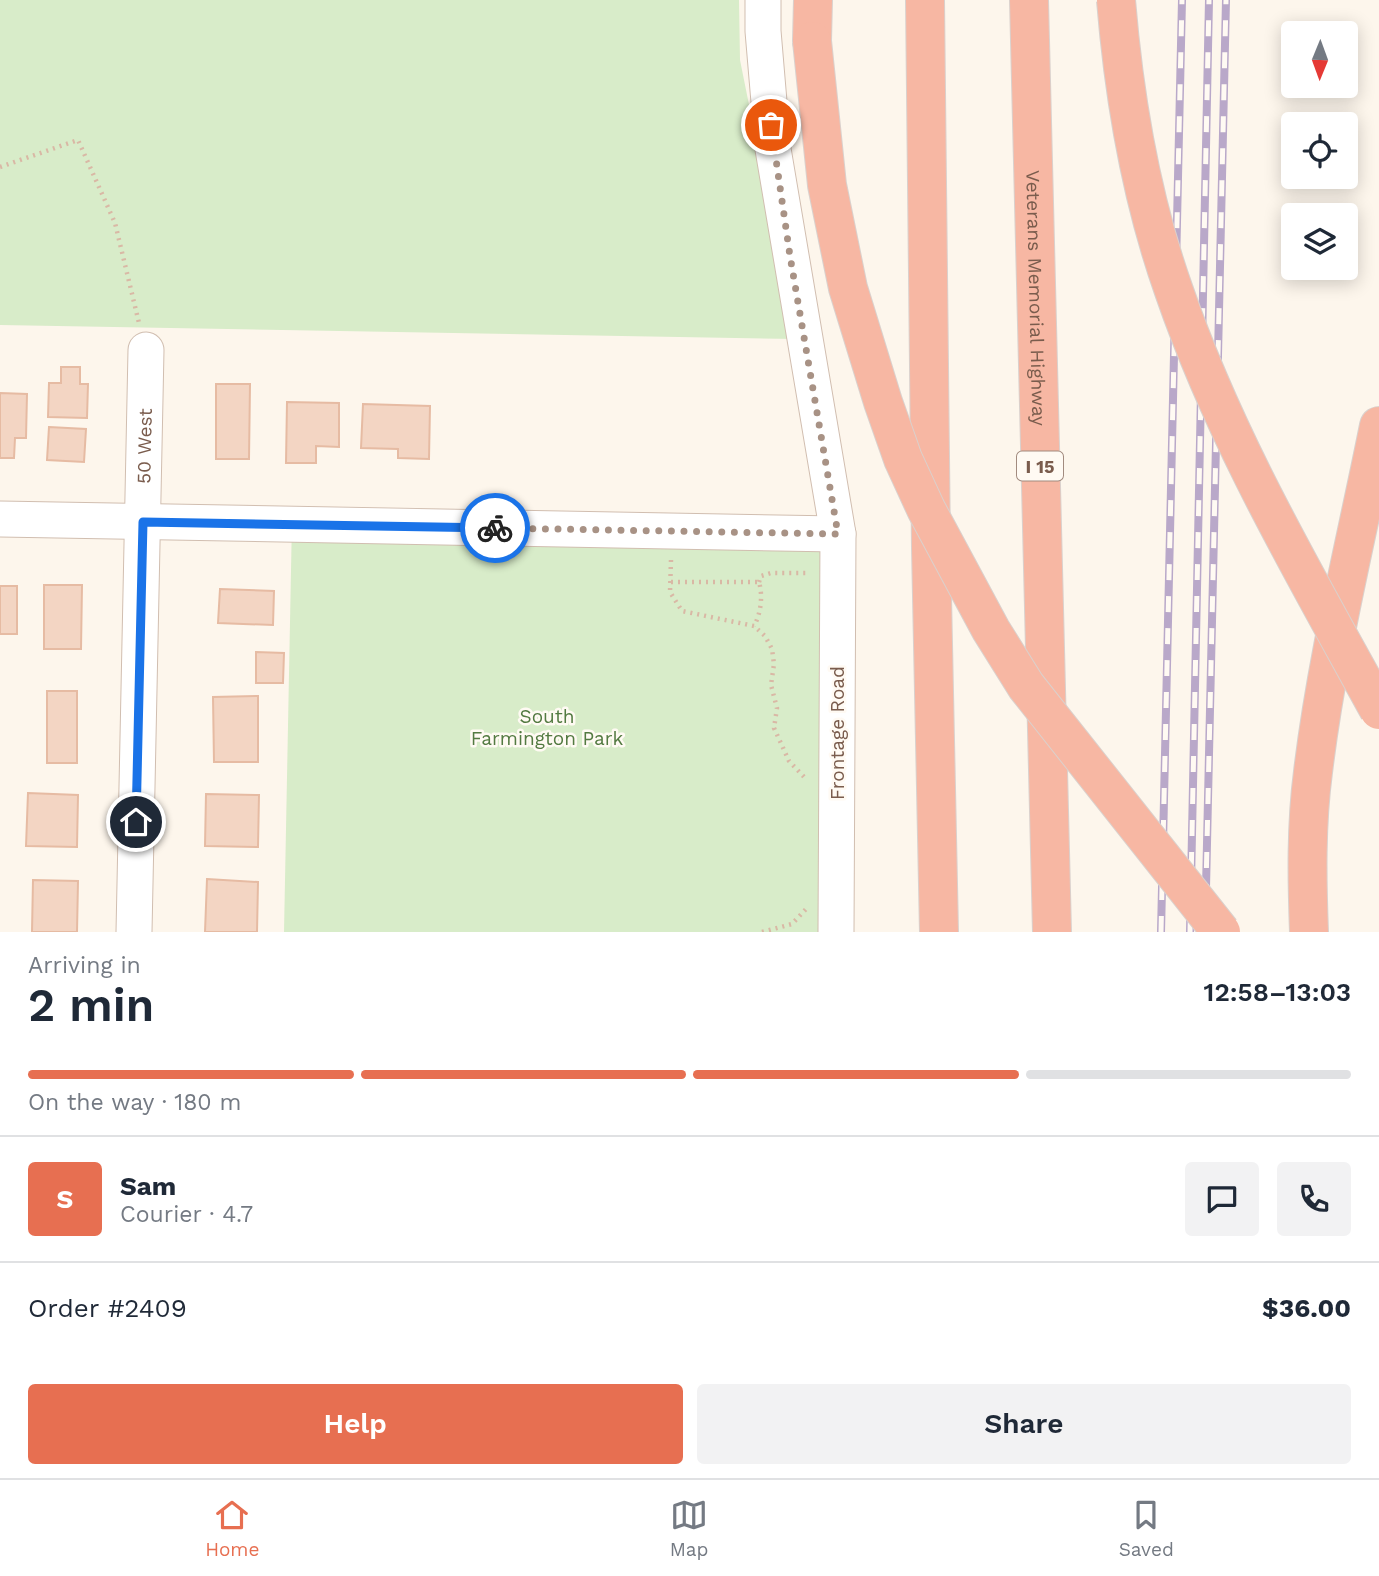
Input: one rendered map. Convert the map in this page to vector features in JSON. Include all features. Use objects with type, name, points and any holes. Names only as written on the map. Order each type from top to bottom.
[{"type":"highway","points":[[813,0],[811,41],[827,185],[848,288],[904,459],[926,509],[991,630],[1026,686],[1220,932]]},
{"type":"highway","points":[[925,0],[931,561],[939,932]]},
{"type":"highway","name":"Veterans Memorial Highway","points":[[1029,0],[1052,932]]},
{"type":"highway","points":[[1116,0],[1138,157],[1159,244],[1188,331],[1247,466],[1379,710]]},
{"type":"highway","points":[[1309,932],[1308,837],[1312,774],[1326,689],[1379,426]]},
{"type":"street","name":"Frontage Road","points":[[763,0],[763,32],[773,149],[838,534],[836,918]]},
{"type":"street","name":"50 West","points":[[134,932],[146,350]]},
{"type":"street","points":[[0,519],[838,534]]},
{"type":"path","points":[[0,167],[78,140],[115,223],[146,350]]},
{"type":"path","points":[[671,532],[670,592],[682,611],[754,626],[765,636],[772,649],[774,664],[771,685],[777,708],[774,728],[789,761],[810,783]]},
{"type":"path","points":[[754,626],[762,593],[759,582],[761,576],[771,573],[809,573],[813,568]]},
{"type":"path","points":[[671,582],[759,582]]},
{"type":"path","points":[[762,932],[792,924],[810,903],[836,918]]},
{"type":"green space","points":[[0,0],[739,0],[740,60],[796,339],[0,325]]},
{"type":"green space","name":"South Farmington Park","points":[[292,519],[829,522],[823,932],[284,932]]},
{"type":"building","points":[[61,367],[80,367],[80,384],[88,384],[87,418],[48,417],[49,383],[61,383]]},
{"type":"building","points":[[216,384],[250,384],[249,459],[216,459]]},
{"type":"building","points":[[0,393],[27,394],[26,438],[15,438],[14,458],[0,458]]},
{"type":"building","points":[[287,402],[339,403],[339,447],[316,446],[316,463],[286,463]]},
{"type":"building","points":[[363,404],[430,406],[429,459],[398,458],[398,449],[361,448]]},
{"type":"building","points":[[49,427],[86,429],[84,462],[47,460]]},
{"type":"building","points":[[44,585],[82,585],[81,649],[44,649]]},
{"type":"building","points":[[0,586],[17,586],[17,634],[0,634]]},
{"type":"building","points":[[220,589],[274,591],[273,625],[218,623]]},
{"type":"building","points":[[256,652],[284,653],[283,683],[256,683]]},
{"type":"building","points":[[47,691],[77,691],[77,763],[47,763]]},
{"type":"building","points":[[258,696],[258,762],[214,762],[213,697]]},
{"type":"building","points":[[28,793],[78,795],[77,847],[26,846]]},
{"type":"building","points":[[206,794],[259,795],[258,847],[205,846]]},
{"type":"building","points":[[207,879],[258,882],[257,932],[205,932]]},
{"type":"building","points":[[33,880],[78,881],[77,932],[32,932]]},
{"type":"railway","points":[[1161,932],[1182,0]]},
{"type":"railway","points":[[1190,932],[1209,0]]},
{"type":"railway","points":[[1205,932],[1226,0]]},
{"type":"way so far","points":[[495,528],[838,534],[790,256],[771,125]]},
{"type":"route","points":[[136,822],[143,522],[495,528]]}]
